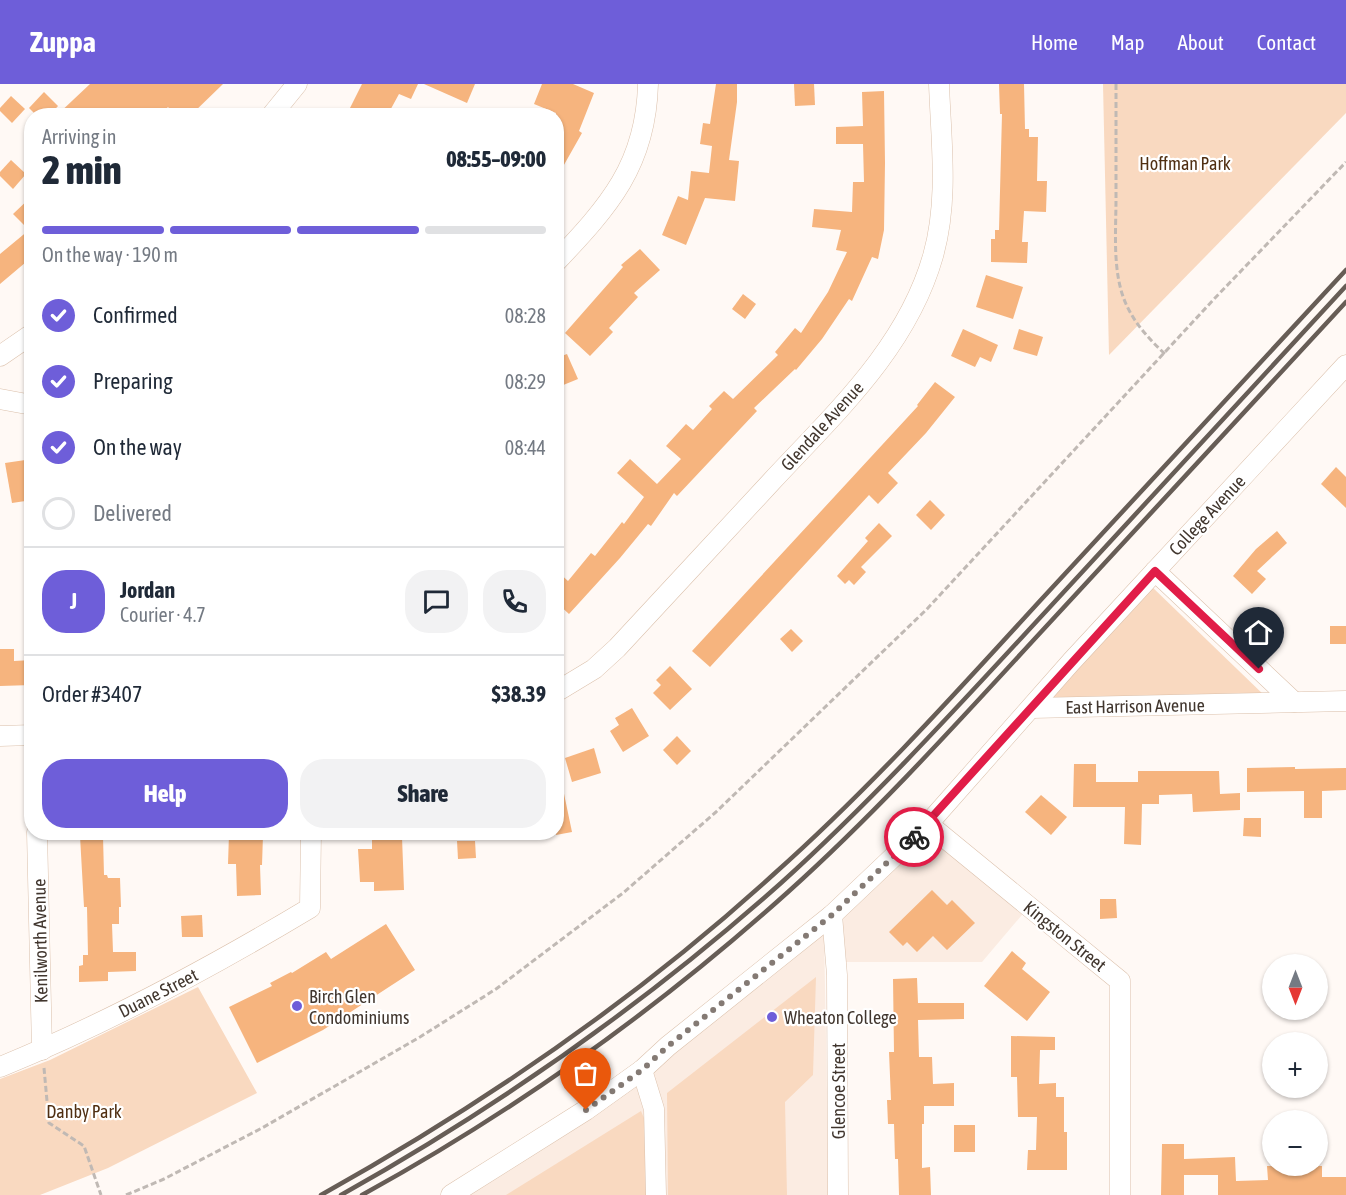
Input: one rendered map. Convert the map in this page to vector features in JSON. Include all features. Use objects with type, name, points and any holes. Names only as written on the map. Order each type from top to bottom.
[{"type":"street","points":[[278,108],[297,84]]},
{"type":"street","points":[[564,254],[591,226],[617,192],[627,174],[642,133],[648,102],[648,84]]},
{"type":"street","name":"Glendale Avenue","points":[[564,687],[594,669],[616,648],[856,390],[900,332],[926,280],[940,226],[943,178],[939,84]]},
{"type":"street","points":[[0,357],[24,340]]},
{"type":"street","name":"College Avenue","points":[[451,1195],[586,1110],[642,1070],[668,1046],[832,915],[928,824],[1155,571],[1346,365]]},
{"type":"street","points":[[0,399],[24,404]]},
{"type":"street","points":[[1155,571],[1294,702]]},
{"type":"street","name":"East Harrison Avenue","points":[[1032,708],[1346,701]]},
{"type":"street","points":[[0,736],[24,735]]},
{"type":"street","name":"Kingston Street","points":[[928,824],[1119,981],[1120,1195]]},
{"type":"street","name":"Kenilworth Avenue","points":[[37,840],[42,1050]]},
{"type":"street","name":"Duane Street","points":[[0,1067],[42,1050],[176,985],[310,908],[311,840]]},
{"type":"street","name":"Glencoe Street","points":[[832,915],[837,975],[838,1195]]},
{"type":"street","points":[[642,1070],[654,1109],[656,1195]]},
{"type":"path","points":[[1116,84],[1118,272],[1124,302],[1132,317],[1144,334],[1165,354]]},
{"type":"path","points":[[126,1195],[164,1179],[262,1128],[411,1043],[496,989],[623,892],[716,812],[926,610],[1215,298],[1346,162]]},
{"type":"path","points":[[42,1050],[49,1123],[84,1146],[101,1195]]},
{"type":"shaded area","points":[[929,827],[1027,909],[982,962],[840,962],[837,917]]},
{"type":"shaded area","name":"Wheaton College","points":[[824,934],[829,1195],[466,1195],[650,1073]]},
{"type":"green space","name":"Hoffman Park","points":[[1103,84],[1346,84],[1346,113],[1109,355]]},
{"type":"green space","points":[[1150,585],[1267,698],[1042,703]]},
{"type":"green space","points":[[816,977],[813,1075],[785,1102],[787,1195],[668,1195],[667,1093]]},
{"type":"green space","name":"Danby Park","points":[[198,987],[257,1093],[108,1168],[40,1195],[0,1195],[0,1079],[50,1060]]},
{"type":"green space","points":[[641,1111],[647,1125],[646,1195],[506,1195]]},
{"type":"building","points":[[90,84],[223,84],[198,108],[64,108]]},
{"type":"building","points":[[362,84],[418,84],[411,99],[399,94],[391,108],[350,108]]},
{"type":"building","points":[[424,84],[475,84],[467,103]]},
{"type":"building","points":[[542,84],[573,84],[594,93],[579,131],[582,133],[564,165],[564,108],[544,108],[534,104]]},
{"type":"building","points":[[716,84],[737,84],[737,102],[729,160],[739,161],[735,201],[705,198],[686,245],[662,235],[678,196],[688,200],[691,171],[709,173],[712,146],[700,144],[703,123],[710,124]]},
{"type":"building","points":[[794,84],[814,84],[815,105],[795,106]]},
{"type":"building","points":[[999,84],[1024,84],[1025,129],[1029,129],[1029,137],[1038,137],[1037,181],[1047,181],[1046,212],[1024,211],[1022,242],[1028,242],[1027,263],[991,262],[991,239],[995,239],[995,230],[999,230],[1002,114],[1000,114]]},
{"type":"building","points":[[884,91],[884,230],[878,259],[872,257],[852,301],[849,299],[822,339],[796,370],[754,408],[757,411],[677,496],[674,493],[651,526],[648,524],[569,614],[564,609],[564,577],[568,581],[591,553],[595,556],[622,522],[624,524],[644,497],[617,473],[630,459],[657,484],[681,459],[666,446],[686,424],[693,430],[712,409],[709,406],[724,391],[733,399],[778,355],[775,352],[795,328],[801,333],[828,292],[847,252],[836,250],[841,230],[812,227],[814,209],[852,212],[853,182],[864,182],[863,144],[836,144],[836,127],[863,126],[862,92]]},
{"type":"building","points":[[44,92],[58,106],[56,108],[29,108]]},
{"type":"building","points":[[11,96],[24,110],[12,123],[0,111]]},
{"type":"building","points":[[11,160],[24,172],[24,176],[13,189],[0,176],[0,172]]},
{"type":"building","points":[[24,204],[24,225],[13,214]]},
{"type":"building","points":[[24,234],[24,264],[0,284],[0,254]]},
{"type":"building","points":[[640,249],[660,270],[634,293],[638,297],[609,328],[613,332],[590,356],[565,333],[623,267],[621,265]]},
{"type":"building","points":[[986,275],[1023,287],[1013,319],[976,307]]},
{"type":"building","points":[[743,294],[756,304],[745,319],[732,309]]},
{"type":"building","points":[[963,329],[998,345],[991,362],[980,357],[975,367],[951,356]]},
{"type":"building","points":[[1019,329],[1043,337],[1037,356],[1013,349]]},
{"type":"building","points":[[567,354],[578,379],[564,385],[564,355]]},
{"type":"building","points":[[935,382],[955,397],[926,433],[888,473],[898,483],[878,504],[869,495],[710,667],[692,651],[918,406]]},
{"type":"building","points":[[24,460],[24,501],[12,503],[5,463]]},
{"type":"building","points":[[1336,467],[1346,477],[1346,508],[1321,484]]},
{"type":"building","points":[[930,500],[945,515],[931,530],[916,515]]},
{"type":"building","points":[[879,523],[892,536],[861,567],[866,572],[854,585],[849,580],[845,584],[837,576],[868,541],[865,538]]},
{"type":"building","points":[[1277,531],[1287,543],[1257,571],[1266,579],[1252,594],[1233,576],[1256,549]]},
{"type":"building","points":[[1330,626],[1346,626],[1346,644],[1330,644]]},
{"type":"building","points":[[791,629],[803,641],[792,652],[780,639]]},
{"type":"building","points":[[0,649],[14,649],[14,661],[24,660],[24,685],[0,686]]},
{"type":"building","points":[[670,666],[692,689],[670,710],[653,693],[661,685],[656,680]]},
{"type":"building","points":[[632,708],[649,736],[623,752],[610,731],[619,725],[615,718]]},
{"type":"building","points":[[677,736],[691,751],[677,765],[663,750]]},
{"type":"building","points":[[594,748],[601,773],[572,782],[565,758]]},
{"type":"building","points":[[1074,764],[1096,764],[1096,782],[1138,782],[1138,771],[1219,771],[1220,794],[1240,793],[1240,810],[1193,812],[1192,794],[1159,795],[1159,804],[1142,804],[1141,845],[1124,844],[1125,807],[1073,807]]},
{"type":"building","points":[[1295,767],[1295,769],[1346,768],[1346,790],[1322,791],[1322,818],[1304,818],[1304,791],[1247,792],[1247,768]]},
{"type":"building","points":[[564,794],[572,832],[564,834]]},
{"type":"building","points":[[1041,795],[1067,817],[1051,835],[1025,812]]},
{"type":"building","points":[[1244,818],[1261,818],[1261,837],[1243,836]]},
{"type":"building","points":[[80,840],[103,840],[104,875],[108,878],[120,878],[121,907],[119,907],[119,924],[112,924],[113,952],[136,952],[136,971],[108,972],[108,981],[79,982],[79,966],[83,965],[83,955],[88,955],[87,907],[84,907]]},
{"type":"building","points":[[229,840],[263,840],[262,865],[260,865],[261,895],[237,896],[236,864],[228,864]]},
{"type":"building","points":[[372,840],[402,840],[404,890],[374,891],[374,882],[360,882],[358,849],[372,849]]},
{"type":"building","points":[[457,841],[475,841],[476,858],[458,859]]},
{"type":"building","points":[[932,890],[947,905],[952,900],[975,923],[947,950],[933,936],[917,952],[907,942],[903,946],[889,932]]},
{"type":"building","points":[[1100,899],[1116,899],[1117,918],[1100,919]]},
{"type":"building","points":[[202,915],[203,937],[182,937],[181,916]]},
{"type":"building","points":[[386,924],[415,970],[323,1030],[257,1063],[229,1007],[272,986],[270,983],[292,973],[326,952],[331,959]]},
{"type":"building","points":[[1012,951],[1026,963],[1022,969],[1050,992],[1027,1021],[984,986]]},
{"type":"building","points":[[917,978],[918,1003],[964,1003],[964,1019],[918,1020],[919,1057],[932,1057],[933,1084],[954,1083],[954,1106],[924,1106],[922,1168],[930,1167],[931,1195],[899,1195],[894,1124],[888,1124],[887,1100],[891,1100],[889,1052],[894,1052],[893,979]]},
{"type":"building","points":[[1011,1036],[1055,1037],[1055,1050],[1040,1050],[1039,1084],[1056,1083],[1056,1097],[1064,1097],[1067,1170],[1027,1170],[1028,1150],[1036,1150],[1037,1117],[1018,1117],[1017,1077],[1011,1077]]},
{"type":"building","points":[[954,1125],[975,1125],[975,1152],[954,1152]]},
{"type":"building","points":[[1162,1144],[1184,1144],[1184,1159],[1235,1157],[1236,1181],[1268,1180],[1268,1176],[1346,1177],[1346,1195],[1218,1195],[1218,1175],[1184,1175],[1184,1195],[1161,1195]]},
{"type":"railway","points":[[321,1195],[441,1124],[557,1047],[669,964],[775,873],[910,741],[1346,270]]},
{"type":"railway","points":[[341,1195],[457,1126],[569,1051],[677,970],[781,883],[851,817],[951,714],[1346,286]]},
{"type":"railway","points":[[362,1195],[475,1129],[584,1056],[689,976],[788,892],[918,765],[1346,302]]},
{"type":"way so far","points":[[586,1110],[642,1070],[668,1046],[832,915],[914,837]]},
{"type":"place","name":"Birch Glen Condominiums","points":[[297,1006]]},
{"type":"place","name":"Wheaton College","points":[[772,1017]]},
{"type":"route","points":[[914,837],[1155,571],[1259,669]]}]
